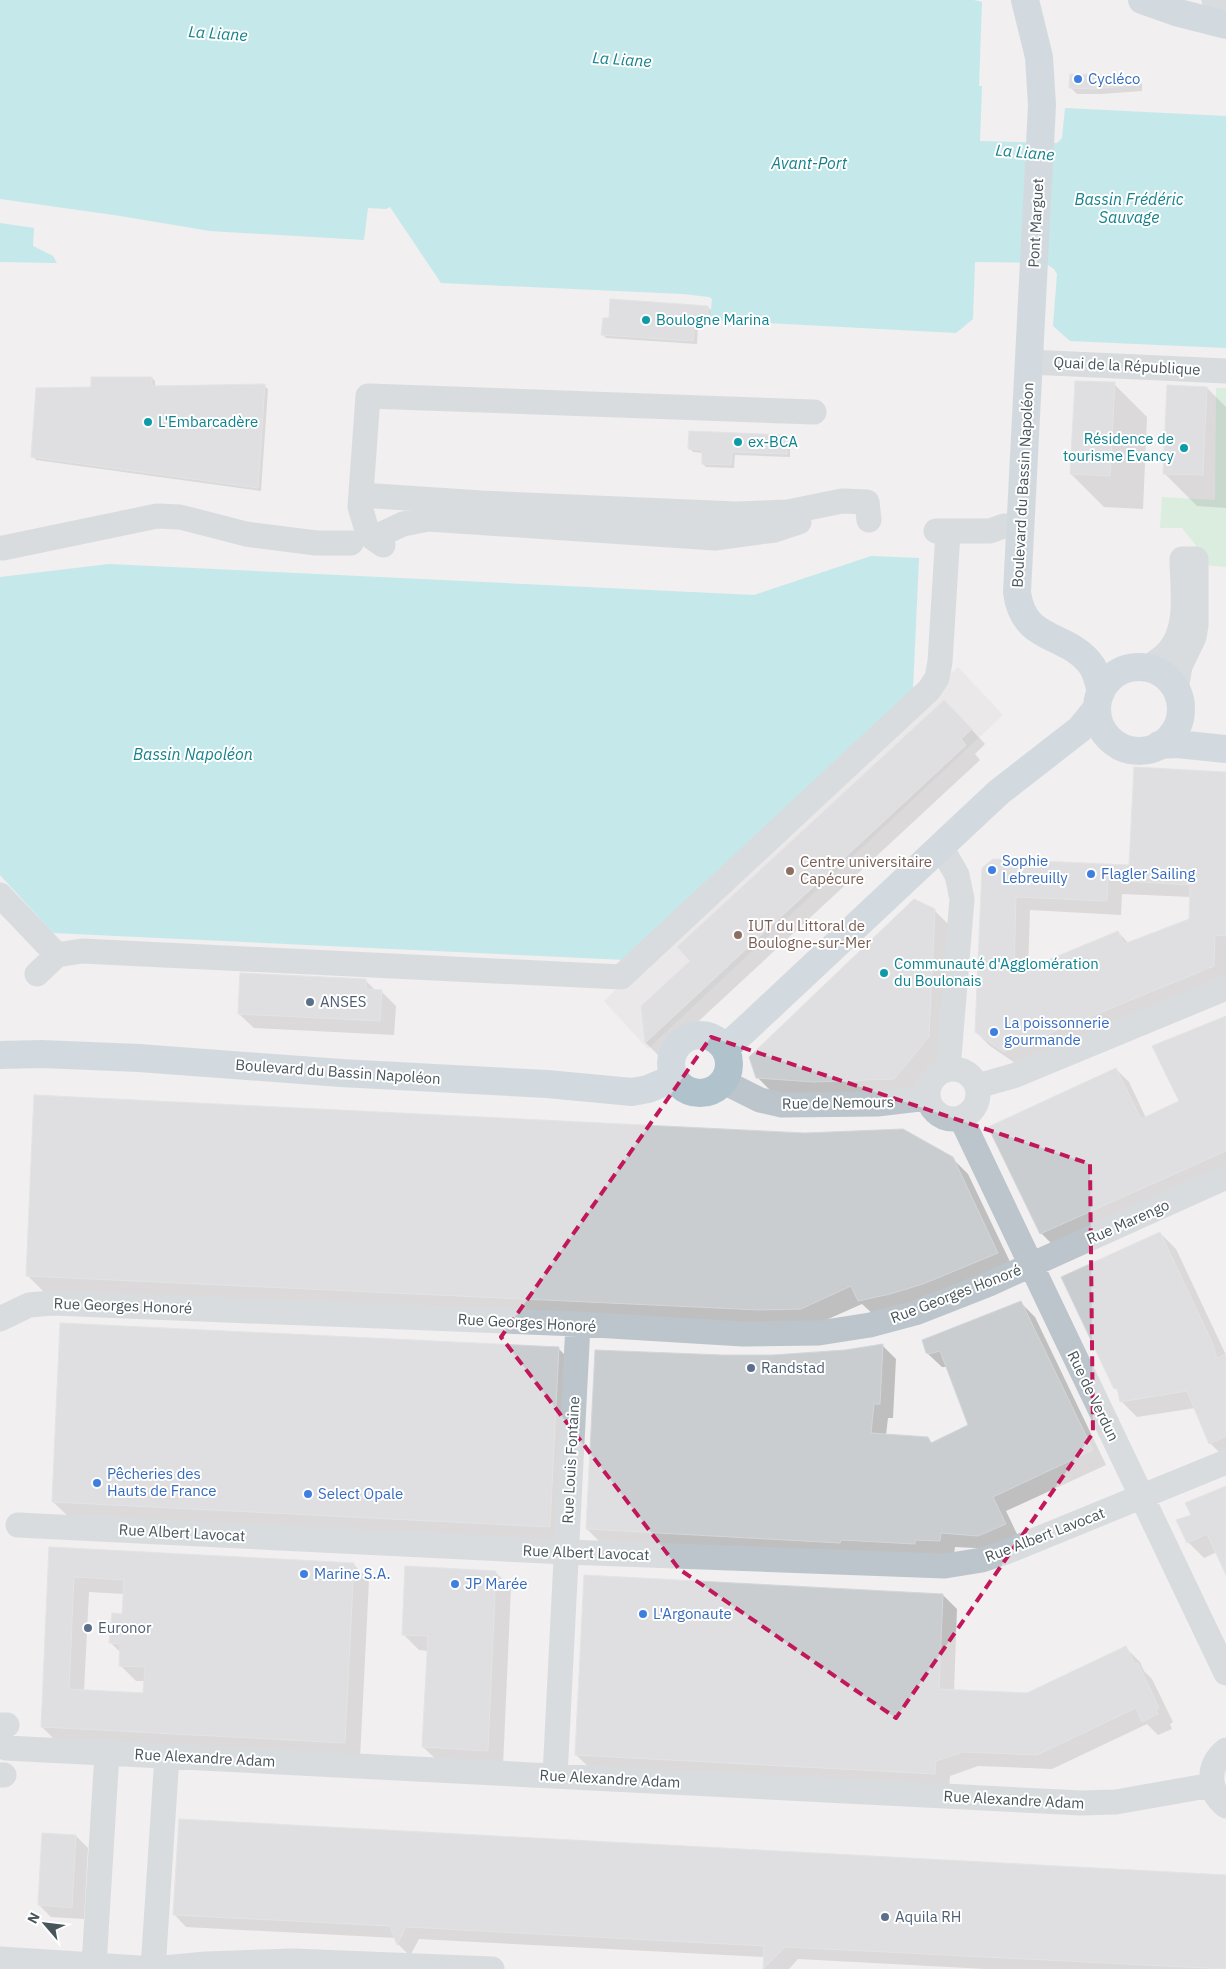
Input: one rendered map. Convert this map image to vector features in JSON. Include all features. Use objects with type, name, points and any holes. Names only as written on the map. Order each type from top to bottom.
[{"type":"main road","points":[[1142,0],[1181,5],[1220,17]]},
{"type":"main road","name":"Pont Marguet","points":[[1023,1],[1039,57],[1042,88],[1031,329]]},
{"type":"main road","name":"Boulevard du Bassin Napoléon","points":[[1031,329],[1016,592],[1021,611],[1035,628],[1064,644],[1087,660],[1095,671],[1099,700]]},
{"type":"main road","points":[[724,1048],[1018,776],[1080,729],[1099,700],[1108,681],[1118,673],[1129,668],[1146,668],[1166,677],[1176,690],[1180,703],[1179,721],[1173,733],[1159,745]]},
{"type":"main road","points":[[1099,700],[1099,720],[1111,740],[1121,746]]},
{"type":"main road","points":[[1058,745],[1088,743],[1102,747],[1121,746],[1141,750],[1159,745],[1221,744]]},
{"type":"main road","points":[[705,1035],[716,1039],[724,1048],[730,1065],[727,1076],[724,1082],[711,1091],[700,1094],[685,1089],[674,1078],[671,1058],[676,1047],[685,1039],[705,1035]]},
{"type":"main road","name":"Boulevard du Bassin Napoléon","points":[[0,1054],[139,1058],[341,1073],[547,1084],[632,1092],[648,1089],[674,1078]]},
{"type":"street","name":"Quai de la République","points":[[1029,362],[1226,371]]},
{"type":"street","points":[[369,542],[360,507],[368,396],[814,412]]},
{"type":"street","points":[[361,495],[481,503],[736,514],[788,512],[842,502],[867,502],[870,520]]},
{"type":"street","points":[[3,548],[157,516],[180,517],[246,534],[316,542],[369,542],[403,524],[428,519],[715,538],[776,530],[815,516],[842,502]]},
{"type":"street","points":[[37,974],[57,955],[92,952],[621,977],[929,690],[937,678],[940,662],[942,532],[990,531],[1004,526],[1020,526]]},
{"type":"street","points":[[1146,668],[1163,657],[1172,648],[1189,620],[1194,637],[1180,666],[1176,690]]},
{"type":"street","points":[[941,847],[957,875],[962,899],[948,1069]]},
{"type":"street","points":[[0,895],[57,955]]},
{"type":"street","points":[[978,1086],[1016,1075],[1226,988]]},
{"type":"street","points":[[948,1069],[958,1069],[966,1072],[978,1086],[979,1095],[975,1107],[961,1118],[948,1119],[940,1116],[932,1109],[928,1098],[928,1089],[940,1072],[948,1069]]},
{"type":"street","name":"Rue de Nemours","points":[[724,1082],[760,1100],[782,1105],[876,1104],[928,1098]]},
{"type":"street","name":"Rue de Verdun","points":[[961,1118],[1030,1266],[1226,1673]]},
{"type":"street","name":"Rue Marengo","points":[[1030,1266],[1226,1177]]},
{"type":"street","name":"Rue Georges Honoré","points":[[7,1315],[37,1303],[578,1324],[743,1334],[798,1334],[845,1329],[892,1320],[915,1313],[1030,1266]]},
{"type":"street","name":"Rue Louis Fontaine","points":[[555,1776],[578,1324]]},
{"type":"street","name":"Rue Albert Lavocat","points":[[18,1525],[566,1552],[945,1566],[982,1560],[1006,1552],[1226,1462]]},
{"type":"street","name":"Rue Alexandre Adam","points":[[3,1749],[1081,1803],[1116,1802],[1212,1785]]},
{"type":"street","points":[[1226,1750],[1214,1764],[1212,1774],[1212,1785],[1218,1798],[1226,1806]]},
{"type":"street","points":[[94,1965],[107,1753]]},
{"type":"street","points":[[153,1969],[167,1756]]},
{"type":"street","points":[[0,1960],[153,1969],[206,1964],[293,1961],[492,1969]]},
{"type":"highlighted area","points":[[711,1037],[1090,1164],[1093,1433],[896,1718],[679,1569],[501,1337]]},
{"type":"shaded area","name":"Centre universitaire Capécure","points":[[958,667],[1003,715],[648,1049],[604,1001]]},
{"type":"green space","points":[[1216,388],[1226,388],[1226,567],[1204,565],[1198,548],[1182,528],[1160,528],[1162,497],[1215,500]]},
{"type":"water","name":"Avant-Port","points":[[0,0],[974,0],[982,2],[979,86],[982,86],[980,141],[1057,143],[1062,138],[1065,108],[1226,116],[1226,348],[1070,341],[1053,326],[1057,274],[1054,269],[1045,263],[975,262],[973,319],[956,333],[710,320],[712,299],[709,297],[683,294],[441,283],[390,207],[386,209],[368,208],[364,240],[210,231],[0,199]]},
{"type":"water","points":[[0,223],[34,228],[33,246],[53,256],[57,263],[0,262]]},
{"type":"water","name":"Bassin Napoléon","points":[[871,556],[919,558],[913,689],[626,960],[53,933],[0,875],[0,577],[109,564],[754,595]]},
{"type":"building","points":[[1070,74],[1136,76],[1136,85],[1094,89],[1069,88]]},
{"type":"building","name":"Boulogne Marina","points":[[610,299],[708,306],[707,324],[695,323],[693,341],[601,335],[603,318],[609,318]]},
{"type":"building","name":"L'Embarcadère","points":[[91,377],[152,377],[152,386],[265,384],[258,488],[31,457],[36,388],[91,387]]},
{"type":"building","points":[[1075,381],[1115,382],[1110,476],[1070,474]]},
{"type":"building","name":"Résidence de tourisme Evancy","points":[[1167,385],[1207,387],[1203,475],[1163,474]]},
{"type":"building","name":"ex-BCA","points":[[689,431],[787,435],[787,454],[732,452],[731,465],[702,464],[702,450],[688,449]]},
{"type":"building","name":"Centre universitaire Capécure","points":[[944,700],[972,729],[961,739],[966,745],[645,1043],[641,1006],[690,961],[677,947]]},
{"type":"building","points":[[1134,767],[1226,772],[1226,936],[1215,935],[1214,966],[1004,1052],[975,1032],[982,868],[993,859],[1129,865]],"holes":[[[1108,880],[1190,885],[1189,919],[1124,944],[1118,931],[1034,966],[1014,971],[1016,897],[1107,901]]]},
{"type":"building","name":"Communauté d'Agglomération du Boulonais","points":[[914,899],[935,909],[929,1037],[894,1079],[814,1082],[756,1078],[749,1057]]},
{"type":"building","name":"ANSES","points":[[240,973],[366,979],[366,989],[382,990],[380,1021],[238,1014]]},
{"type":"building","points":[[1226,1016],[1226,1151],[1040,1234],[988,1127],[1116,1068],[1141,1119],[1179,1101],[1152,1046]]},
{"type":"building","points":[[34,1095],[805,1133],[903,1129],[953,1157],[998,1253],[923,1284],[890,1294],[858,1301],[851,1286],[801,1309],[760,1310],[26,1276]]},
{"type":"building","points":[[1160,1232],[1212,1342],[1217,1358],[1226,1354],[1226,1436],[1209,1444],[1187,1391],[1120,1402],[1117,1388],[1114,1389],[1061,1277]]},
{"type":"building","points":[[1021,1301],[1093,1450],[993,1497],[1006,1524],[978,1536],[941,1533],[940,1541],[915,1540],[915,1544],[841,1540],[840,1543],[586,1529],[595,1350],[773,1355],[845,1350],[883,1344],[880,1404],[874,1404],[871,1433],[928,1437],[931,1443],[968,1425],[940,1351],[926,1353],[922,1340]]},
{"type":"building","points":[[60,1323],[559,1347],[550,1527],[52,1502]]},
{"type":"building","points":[[1226,1486],[1226,1575],[1207,1534],[1187,1543],[1176,1520],[1191,1515],[1185,1503]]},
{"type":"building","points":[[49,1547],[354,1563],[345,1743],[41,1727]],"holes":[[[74,1577],[124,1580],[122,1614],[112,1613],[109,1643],[120,1644],[119,1666],[145,1667],[143,1693],[69,1689]]]},
{"type":"building","points":[[405,1566],[496,1571],[488,1751],[422,1747],[428,1636],[402,1635]]},
{"type":"building","points":[[584,1575],[943,1594],[939,1689],[1027,1693],[1126,1646],[1135,1664],[1138,1663],[1159,1708],[1156,1709],[1158,1714],[1142,1722],[1136,1708],[1037,1755],[963,1752],[936,1761],[935,1774],[575,1755]]},
{"type":"building","points":[[179,1819],[1226,1875],[1226,1969],[785,1947],[763,1969],[764,1946],[406,1927],[397,1945],[390,1926],[173,1915]]},
{"type":"building","points":[[42,1833],[76,1835],[72,1908],[38,1905]]},
{"type":"place","name":"Cycléco","points":[[1078,79]]},
{"type":"place","name":"Boulogne Marina","points":[[646,320]]},
{"type":"place","name":"L'Embarcadère","points":[[148,422]]},
{"type":"place","name":"ex-BCA","points":[[738,442]]},
{"type":"place","name":"Résidence de tourisme Evancy","points":[[1184,448]]},
{"type":"place","name":"Sophie Lebreuilly","points":[[992,870]]},
{"type":"place","name":"Centre universitaire Capécure","points":[[790,871]]},
{"type":"place","name":"Flagler Sailing","points":[[1091,874]]},
{"type":"place","name":"IUT du Littoral de Boulogne-sur-Mer","points":[[738,935]]},
{"type":"place","name":"Communauté d'Agglomération du Boulonais","points":[[884,973]]},
{"type":"place","name":"ANSES","points":[[310,1002]]},
{"type":"place","name":"La poissonnerie gourmande","points":[[994,1032]]},
{"type":"place","name":"Randstad","points":[[751,1368]]},
{"type":"place","name":"Pêcheries des Hauts de France","points":[[97,1483]]},
{"type":"place","name":"Select Opale","points":[[308,1494]]},
{"type":"place","name":"Marine S.A.","points":[[304,1574]]},
{"type":"place","name":"JP Marée","points":[[455,1584]]},
{"type":"place","name":"L'Argonaute","points":[[643,1614]]},
{"type":"place","name":"Euronor","points":[[88,1628]]},
{"type":"place","name":"Aquila RH","points":[[885,1917]]},
{"type":"water label","name":"La Liane","points":[[218,33]]},
{"type":"water label","name":"La Liane","points":[[622,59]]},
{"type":"water label","name":"La Liane","points":[[1025,152]]},
{"type":"water label","name":"Bassin Frédéric Sauvage","points":[[1129,208]]}]
